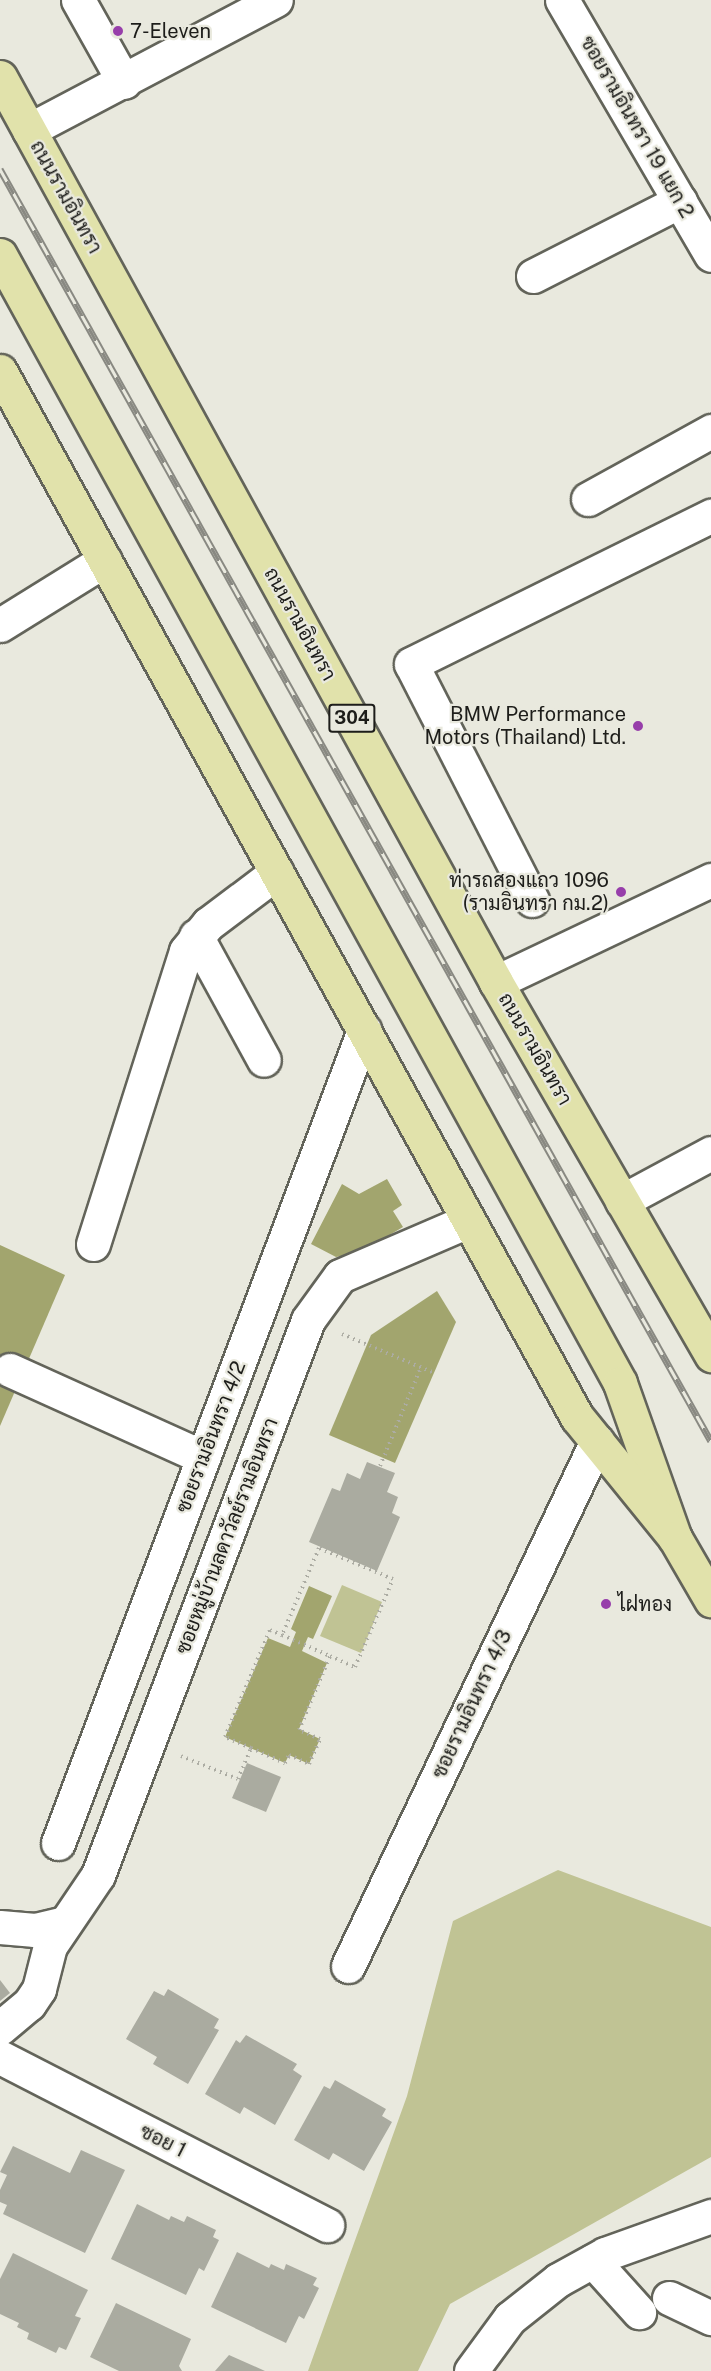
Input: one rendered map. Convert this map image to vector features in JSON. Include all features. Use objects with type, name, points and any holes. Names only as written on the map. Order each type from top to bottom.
[{"type":"main road","name":"ถนนรามอินทรา","points":[[0,77],[496,982],[711,1355]]},
{"type":"main road","points":[[0,255],[137,498],[620,1383],[675,1539]]},
{"type":"main road","points":[[0,371],[577,1417],[675,1539],[711,1600]]},
{"type":"street","points":[[78,0],[124,82]]},
{"type":"street","points":[[29,130],[276,0]]},
{"type":"street","name":"ซอยรามอินทรา 19 แยก 2","points":[[562,0],[711,255]]},
{"type":"street","points":[[533,276],[680,201]]},
{"type":"street","points":[[588,500],[711,431]]},
{"type":"street","points":[[532,900],[411,664],[711,516]]},
{"type":"street","points":[[0,625],[105,560]]},
{"type":"street","points":[[93,1244],[178,969],[196,936],[277,872]]},
{"type":"street","points":[[496,982],[711,879]]},
{"type":"street","points":[[196,936],[264,1060]]},
{"type":"street","name":"ซอยรามอินทรา 4/2","points":[[58,1843],[364,1030]]},
{"type":"street","points":[[622,1201],[711,1153]]},
{"type":"street","name":"ซอยหมู่บ้านลดาวัลย์รามอินทรา","points":[[0,2028],[29,2004],[39,1989],[45,1958],[61,1924],[99,1875],[308,1320],[340,1276],[468,1221]]},
{"type":"street","points":[[10,1370],[203,1457]]},
{"type":"street","name":"ซอยรามอินทรา 4/3","points":[[348,1966],[597,1441]]},
{"type":"street","points":[[0,1927],[35,1930],[61,1924]]},
{"type":"street","name":"ซอย 1","points":[[0,2057],[327,2225]]},
{"type":"street","points":[[471,2371],[526,2304],[593,2261],[711,2216]]},
{"type":"street","points":[[593,2261],[639,2312]]},
{"type":"street","points":[[669,2298],[711,2318]]},
{"type":"path","points":[[308,1320],[432,1372]]},
{"type":"path","points":[[380,1466],[421,1367]]},
{"type":"path","points":[[282,1635],[319,1548],[393,1579],[356,1667],[270,1630],[225,1737],[285,1763],[289,1755],[309,1764],[320,1739],[299,1730],[330,1656]]},
{"type":"path","points":[[148,1742],[237,1779],[251,1748]]},
{"type":"shaded area","points":[[387,1179],[402,1205],[393,1211],[403,1227],[359,1253],[336,1257],[311,1244],[342,1184],[359,1194]]},
{"type":"shaded area","points":[[0,1245],[65,1275],[0,1426]]},
{"type":"shaded area","points":[[437,1291],[456,1322],[395,1463],[329,1435],[371,1335]]},
{"type":"shaded area","points":[[342,1585],[382,1602],[361,1653],[320,1636]]},
{"type":"shaded area","points":[[309,1586],[332,1596],[313,1639],[308,1637],[302,1651],[327,1663],[299,1729],[320,1739],[309,1764],[289,1755],[285,1763],[225,1737],[268,1638],[290,1647],[296,1632],[291,1629]]},
{"type":"shaded area","points":[[558,1870],[711,1927],[711,2157],[450,2304],[418,2371],[308,2371],[407,2096],[453,1921]]},
{"type":"building","points":[[367,1462],[395,1473],[387,1492],[398,1497],[392,1513],[400,1517],[377,1571],[309,1542],[332,1488],[340,1491],[347,1473],[360,1479]]},
{"type":"building","points":[[247,1763],[281,1777],[266,1812],[232,1798]]},
{"type":"building","points":[[0,1980],[10,1993],[0,2001]]},
{"type":"building","points":[[168,1989],[219,2019],[214,2028],[219,2030],[188,2084],[153,2064],[157,2057],[126,2039],[154,1991],[164,1996]]},
{"type":"building","points":[[246,2035],[297,2064],[293,2070],[302,2076],[275,2125],[244,2107],[240,2114],[205,2094],[236,2040],[240,2043]]},
{"type":"building","points":[[335,2080],[386,2109],[382,2116],[392,2122],[364,2171],[333,2153],[329,2160],[294,2140],[324,2086],[330,2089]]},
{"type":"building","points":[[13,2146],[70,2173],[81,2150],[125,2170],[85,2253],[3,2214],[7,2205],[0,2202],[0,2190],[7,2175],[0,2172]]},
{"type":"building","points":[[137,2204],[169,2220],[171,2216],[184,2222],[187,2216],[216,2230],[213,2237],[219,2240],[204,2271],[199,2268],[186,2295],[111,2259]]},
{"type":"building","points":[[237,2252],[269,2268],[271,2264],[284,2270],[286,2264],[317,2278],[313,2285],[319,2288],[304,2319],[299,2316],[286,2343],[211,2307]]},
{"type":"building","points":[[13,2253],[88,2290],[75,2316],[81,2318],[66,2350],[59,2347],[56,2353],[27,2339],[29,2333],[17,2327],[19,2323],[0,2314],[0,2279]]},
{"type":"building","points":[[116,2303],[191,2339],[179,2366],[182,2371],[119,2371],[90,2357]]},
{"type":"building","points":[[229,2355],[265,2371],[215,2371]]},
{"type":"railway","points":[[0,169],[711,1441]]},
{"type":"place","name":"7-Eleven","points":[[118,31]]},
{"type":"place","name":"BMW Performance Motors (Thailand) Ltd.","points":[[638,726]]},
{"type":"place","name":"ท่ารถสองแถว 1096 (รามอินทรา กม.2)","points":[[621,892]]},
{"type":"place","name":"ไฝทอง","points":[[606,1604]]}]
